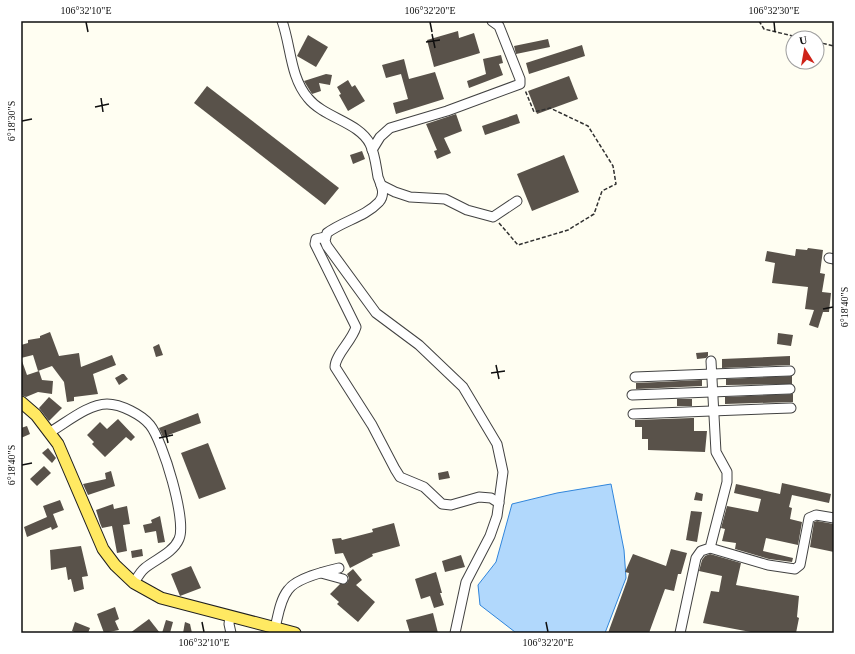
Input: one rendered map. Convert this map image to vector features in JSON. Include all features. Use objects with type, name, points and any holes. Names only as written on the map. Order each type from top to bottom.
[{"type":"main road","points":[[21,402],[36,415],[50,432],[64,457],[103,549],[115,565],[134,583],[161,598],[295,633]]},
{"type":"street","points":[[282,21],[294,70],[300,86],[308,98],[323,112],[358,131],[368,141],[372,150],[383,193],[379,202],[362,214],[332,229],[325,237],[316,239],[315,244],[356,327],[350,341],[335,362],[335,369],[375,431],[395,469],[403,478],[424,487],[442,504],[451,504],[479,497],[491,498],[500,503]]},
{"type":"street","points":[[372,150],[380,137],[390,128],[447,111],[520,84],[521,81],[500,29],[492,21]]},
{"type":"street","points":[[381,185],[410,197],[445,199],[467,210],[493,217],[517,201]]},
{"type":"street","points":[[325,237],[325,242],[330,252],[376,314],[427,352],[454,378],[467,394],[497,444],[502,472],[500,503],[490,536],[466,582],[454,633]]},
{"type":"street","points":[[710,548],[724,498],[727,477],[726,468],[716,452],[711,361]]},
{"type":"street","points":[[635,377],[790,371]]},
{"type":"street","points":[[632,395],[790,389]]},
{"type":"street","points":[[50,432],[89,410],[109,404],[123,408],[145,420],[156,434],[169,472],[180,518],[181,533],[179,539],[171,549],[145,568],[134,583]]},
{"type":"street","points":[[634,414],[791,408]]},
{"type":"street","points":[[680,633],[696,558],[701,551],[710,548],[768,564],[795,569],[800,565],[809,518],[816,514],[834,518]]},
{"type":"street","points":[[276,628],[283,599],[288,589],[310,576],[339,568]]},
{"type":"street","points":[[321,573],[343,579]]},
{"type":"street","points":[[230,617],[229,624],[231,633]]},
{"type":"path","points":[[759,21],[764,29],[785,34]]},
{"type":"path","points":[[493,217],[518,245],[568,230],[594,214],[602,191],[616,184],[613,166],[588,126],[550,108],[534,112],[521,81]]},
{"type":"water","points":[[611,484],[624,550],[626,578],[605,633],[515,632],[480,605],[478,585],[496,562],[512,504],[557,493]]},
{"type":"building","points":[[458,31],[459,38],[474,33],[480,53],[434,67],[427,40]]},
{"type":"building","points":[[308,35],[328,47],[316,67],[297,56]]},
{"type":"building","points":[[548,39],[550,47],[516,54],[514,46]]},
{"type":"building","points":[[582,45],[585,56],[529,74],[526,63]]},
{"type":"building","points":[[501,55],[503,63],[499,64],[503,75],[469,88],[467,81],[486,74],[483,59]]},
{"type":"building","points":[[404,59],[409,79],[435,72],[444,99],[396,114],[393,103],[408,99],[401,74],[386,78],[382,65]]},
{"type":"building","points":[[326,74],[332,75],[330,85],[319,83],[321,91],[312,94],[304,81]]},
{"type":"building","points":[[569,76],[578,99],[537,114],[528,91]]},
{"type":"building","points":[[348,80],[352,87],[355,85],[365,101],[348,111],[339,95],[341,94],[337,87]]},
{"type":"building","points":[[207,86],[339,188],[325,205],[194,103]]},
{"type":"building","points":[[456,114],[462,131],[444,138],[451,153],[437,159],[434,151],[437,150],[426,124]]},
{"type":"building","points":[[517,114],[520,123],[485,135],[482,126]]},
{"type":"building","points":[[362,151],[365,159],[353,164],[350,155]]},
{"type":"building","points":[[564,155],[579,192],[532,211],[517,174]]},
{"type":"building","points":[[808,248],[823,250],[820,273],[825,274],[822,292],[831,293],[829,312],[823,312],[818,328],[809,325],[814,310],[805,309],[808,287],[772,283],[775,263],[765,261],[767,251],[795,256],[796,249],[807,250]]},
{"type":"building","points":[[50,332],[59,356],[79,353],[81,367],[112,355],[116,365],[93,374],[98,394],[74,397],[74,401],[67,402],[64,382],[52,366],[38,371],[33,355],[21,358],[21,345],[28,343],[28,340],[40,338],[40,336]]},
{"type":"building","points":[[778,333],[793,335],[791,346],[777,344]]},
{"type":"building","points":[[159,344],[163,355],[156,357],[153,347]]},
{"type":"building","points":[[708,352],[708,356],[706,358],[697,359],[696,353]]},
{"type":"building","points":[[790,356],[790,365],[722,368],[722,359]]},
{"type":"building","points":[[22,361],[27,375],[39,371],[42,380],[53,381],[52,394],[38,392],[26,397],[21,395]]},
{"type":"building","points":[[124,374],[128,379],[119,385],[115,378]]},
{"type":"building","points":[[792,376],[792,384],[726,385],[726,379]]},
{"type":"building","points":[[702,380],[702,386],[636,389],[636,383]]},
{"type":"building","points":[[793,394],[793,402],[725,404],[725,397]]},
{"type":"building","points":[[49,397],[62,408],[49,421],[39,408]]},
{"type":"building","points":[[677,399],[692,399],[692,406],[677,406]]},
{"type":"building","points":[[198,413],[201,423],[163,437],[159,428]]},
{"type":"building","points":[[694,418],[694,431],[707,431],[705,452],[648,450],[648,439],[642,439],[642,427],[635,427],[635,420]]},
{"type":"building","points":[[118,419],[135,437],[131,441],[126,437],[105,457],[92,444],[94,442],[87,435],[100,422],[107,429]]},
{"type":"building","points":[[27,426],[30,434],[21,438],[21,428]]},
{"type":"building","points":[[208,443],[226,489],[199,499],[181,453]]},
{"type":"building","points":[[48,448],[56,458],[52,463],[42,453]]},
{"type":"building","points":[[44,466],[51,473],[37,486],[30,479]]},
{"type":"building","points":[[111,471],[115,486],[88,495],[83,484],[106,479],[105,473]]},
{"type":"building","points":[[448,471],[450,478],[439,480],[438,473]]},
{"type":"building","points":[[782,483],[831,494],[829,503],[792,495],[789,507],[792,508],[790,519],[802,522],[798,545],[766,538],[763,551],[793,558],[792,562],[769,559],[735,549],[736,543],[722,541],[725,529],[721,528],[727,506],[758,512],[761,499],[734,493],[736,484],[780,494]]},
{"type":"building","points":[[696,492],[703,494],[702,501],[694,500]]},
{"type":"building","points":[[60,500],[64,510],[53,514],[58,527],[52,530],[51,527],[27,537],[24,527],[47,517],[43,506]]},
{"type":"building","points":[[113,504],[114,509],[127,506],[130,524],[123,525],[127,551],[117,553],[112,526],[102,528],[96,510]]},
{"type":"building","points":[[691,511],[702,512],[697,542],[686,540]]},
{"type":"building","points":[[160,516],[165,542],[158,543],[156,531],[145,533],[143,525],[152,523],[151,520]]},
{"type":"building","points":[[817,521],[834,524],[834,552],[810,547],[814,522]]},
{"type":"building","points":[[394,523],[400,546],[372,554],[373,556],[350,568],[343,553],[335,554],[332,539],[341,538],[342,540],[373,532],[372,529]]},
{"type":"building","points":[[81,546],[88,576],[82,577],[84,589],[74,592],[71,579],[68,580],[66,567],[51,570],[50,550]]},
{"type":"building","points":[[142,549],[143,556],[132,558],[131,551]]},
{"type":"building","points":[[671,549],[687,553],[681,574],[678,574],[674,591],[665,589],[649,633],[608,633],[627,581],[629,573],[625,572],[633,554],[666,566]]},
{"type":"building","points":[[710,554],[741,563],[736,585],[799,596],[797,617],[799,618],[796,633],[756,633],[703,623],[711,591],[719,592],[722,576],[699,571],[702,560],[705,556]]},
{"type":"building","points":[[461,555],[465,567],[445,572],[442,561]]},
{"type":"building","points":[[191,566],[201,588],[180,596],[171,574]]},
{"type":"building","points":[[353,569],[362,580],[356,585],[375,602],[358,622],[337,604],[339,602],[330,594],[340,584],[347,583],[349,578],[347,574]]},
{"type":"building","points":[[436,572],[444,605],[434,608],[430,596],[421,599],[415,579]]},
{"type":"building","points":[[115,607],[119,619],[115,621],[119,630],[104,633],[97,614]]},
{"type":"building","points":[[433,613],[438,633],[410,633],[406,620]]},
{"type":"building","points":[[149,619],[160,633],[130,633]]},
{"type":"building","points":[[166,620],[173,622],[170,633],[162,633]]},
{"type":"building","points":[[75,622],[90,628],[88,633],[77,633],[72,631]]},
{"type":"building","points":[[185,622],[190,624],[192,633],[183,633]]}]
